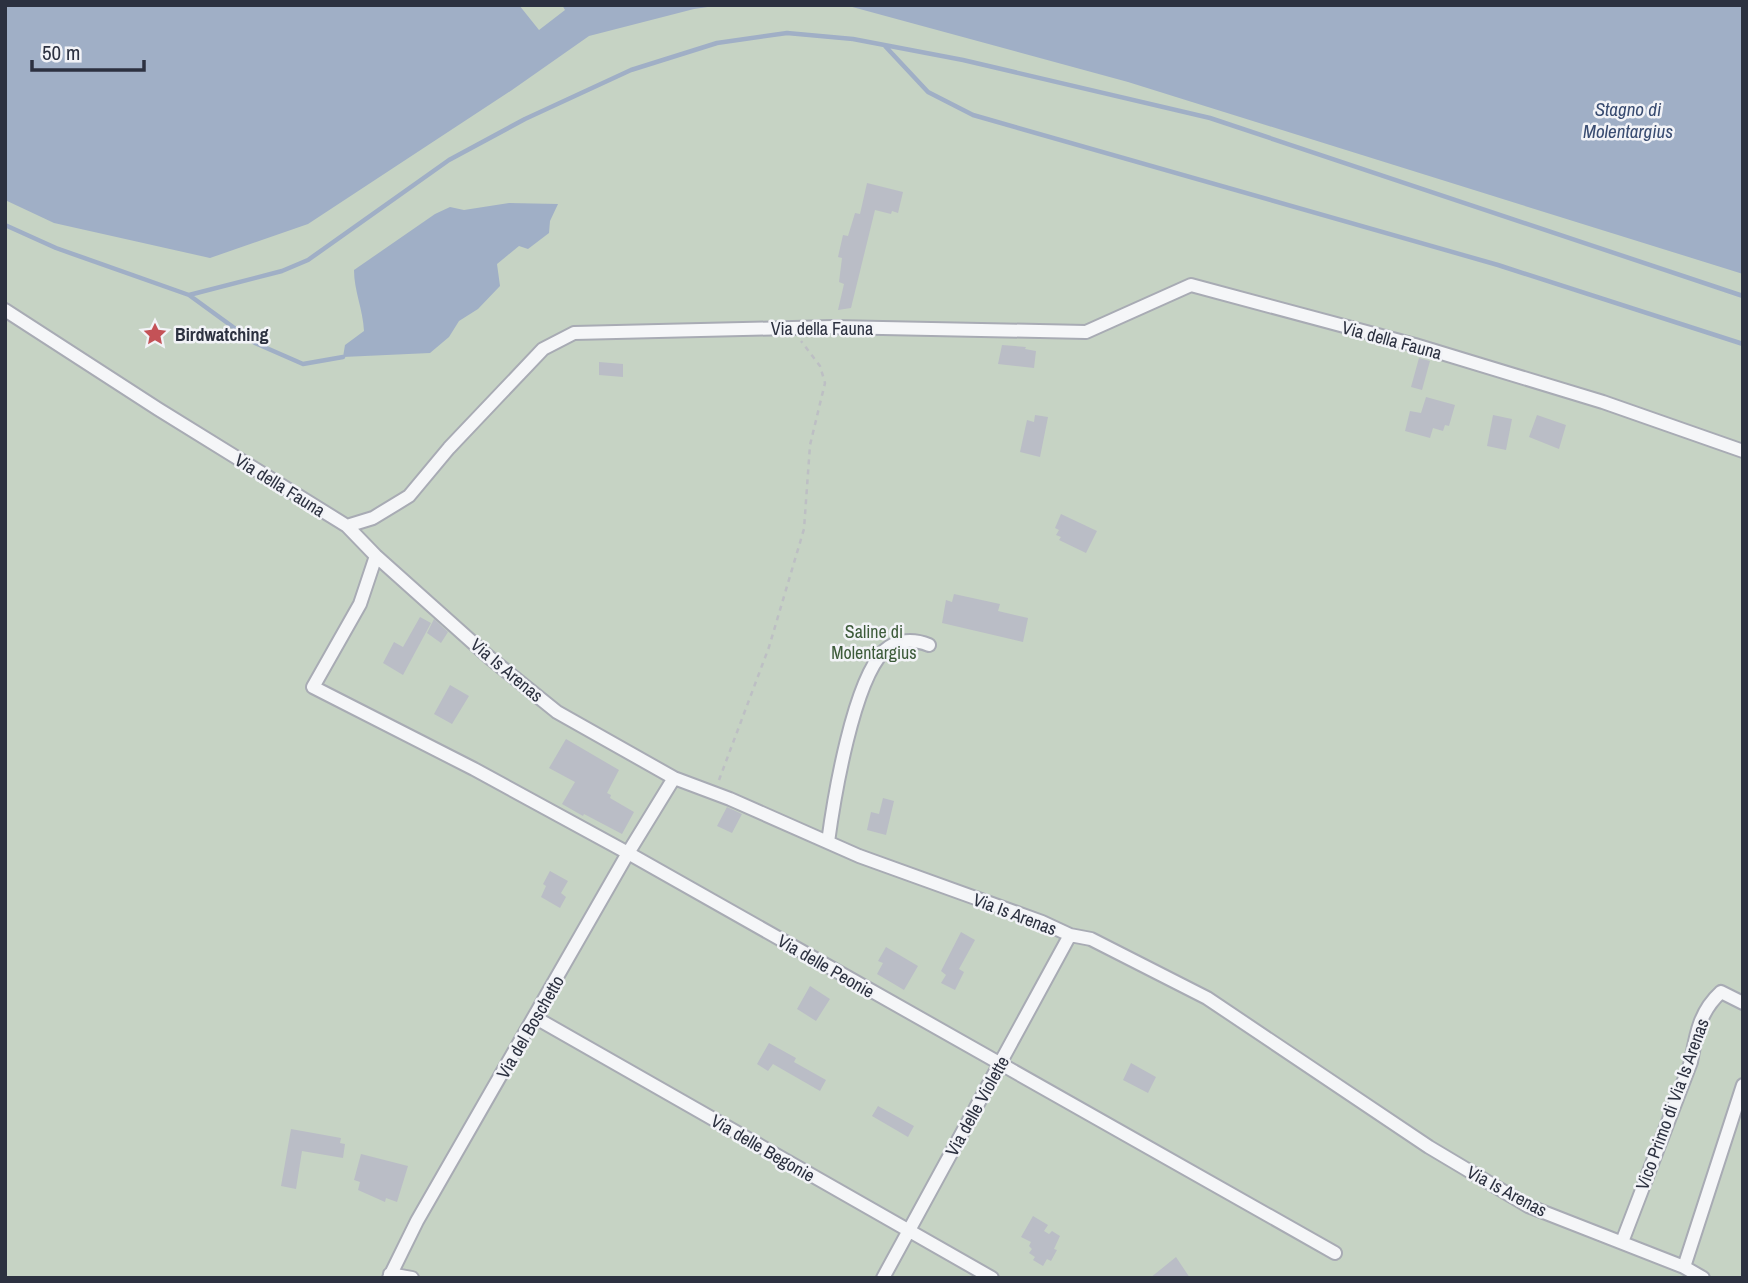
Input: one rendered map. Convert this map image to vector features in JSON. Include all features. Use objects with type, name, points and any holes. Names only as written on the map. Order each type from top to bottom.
[{"type":"street","name":"Via della Fauna","points":[[5,310],[158,409],[348,526],[373,518],[409,496],[449,448],[543,349],[574,333],[801,327],[1086,332],[1191,285],[1415,345],[1604,402],[1743,451]]},
{"type":"street","name":"Via Is Arenas","points":[[348,526],[376,556],[490,658],[557,712],[674,778],[828,842],[1070,935],[1091,939],[1207,998],[1429,1147],[1528,1206],[1684,1267],[1703,1278]]},
{"type":"street","name":"Via delle Peonie","points":[[376,556],[360,604],[313,687],[474,769],[628,853],[1335,1253]]},
{"type":"street","points":[[828,842],[834,799],[848,739],[861,694],[872,670],[884,651],[900,641],[918,640],[929,645]]},
{"type":"street","name":"Via del Boschetto","points":[[390,1276],[417,1221],[536,1018],[628,853],[674,778]]},
{"type":"street","name":"Via delle Violette","points":[[883,1278],[1070,935]]},
{"type":"street","name":"Vico Primo di Via Is Arenas","points":[[1622,1242],[1691,1062],[1696,1035],[1708,1004],[1721,992],[1743,1003]]},
{"type":"street","name":"Via delle Begonie","points":[[536,1018],[992,1278]]},
{"type":"street","points":[[1684,1267],[1743,1085]]},
{"type":"street","points":[[390,1276],[412,1278]]},
{"type":"path","points":[[713,793],[769,647],[804,529],[810,445],[825,383],[820,366],[801,343],[801,327]]},
{"type":"green space","name":"Saline di Molentargius","points":[[5,5],[1743,5],[1743,1278],[5,1278]]},
{"type":"water","points":[[5,5],[519,5],[539,30],[565,10],[562,5],[721,5],[694,9],[589,36],[308,224],[210,258],[54,223],[5,200]]},
{"type":"water","name":"Stagno di Molentargius","points":[[845,5],[1743,5],[1743,274],[1128,82]]},
{"type":"water","points":[[509,203],[558,204],[550,221],[549,233],[528,249],[519,246],[497,264],[500,286],[478,309],[459,321],[449,337],[430,353],[343,357],[345,345],[364,331],[354,270],[435,214],[450,207],[464,210]]},
{"type":"building","points":[[867,183],[903,192],[898,213],[875,210],[851,308],[838,310],[844,284],[839,282],[842,258],[838,257],[843,235],[848,236],[855,213],[860,214]]},
{"type":"building","points":[[1002,345],[1026,347],[1025,349],[1036,351],[1034,368],[998,364]]},
{"type":"building","points":[[1419,358],[1430,361],[1422,390],[1411,387]]},
{"type":"building","points":[[599,362],[623,364],[623,377],[599,375]]},
{"type":"building","points":[[1426,397],[1455,405],[1449,426],[1445,425],[1443,431],[1433,428],[1430,438],[1405,431],[1410,411],[1421,413]]},
{"type":"building","points":[[1035,415],[1048,417],[1040,457],[1020,452],[1027,420],[1034,422]]},
{"type":"building","points":[[1493,415],[1512,419],[1506,450],[1487,446]]},
{"type":"building","points":[[1537,415],[1566,425],[1559,449],[1529,437]]},
{"type":"building","points":[[1061,514],[1097,531],[1086,553],[1059,540],[1061,537],[1056,535],[1059,530],[1055,528]]},
{"type":"building","points":[[954,594],[1000,604],[998,611],[1028,618],[1023,642],[942,623],[946,600],[952,602]]},
{"type":"building","points":[[420,617],[431,623],[403,675],[383,663],[394,642],[403,647]]},
{"type":"building","points":[[434,619],[448,632],[441,643],[427,633]]},
{"type":"building","points":[[450,685],[469,696],[452,724],[434,714]]},
{"type":"building","points":[[566,739],[619,770],[607,793],[611,795],[610,798],[634,812],[622,834],[562,804],[575,782],[549,768]]},
{"type":"building","points":[[883,798],[894,801],[886,835],[867,830],[871,812],[879,814]]},
{"type":"building","points":[[727,807],[742,814],[732,833],[717,826]]},
{"type":"building","points":[[550,871],[568,881],[561,893],[566,897],[560,908],[541,897],[546,886],[543,884]]},
{"type":"building","points":[[961,932],[975,940],[959,969],[964,972],[955,990],[941,983],[946,975],[941,971]]},
{"type":"building","points":[[886,947],[918,966],[904,990],[877,974],[883,963],[878,961]]},
{"type":"building","points":[[810,986],[830,999],[816,1021],[797,1009]]},
{"type":"building","points":[[769,1043],[796,1058],[794,1062],[826,1080],[820,1091],[773,1064],[768,1071],[757,1064]]},
{"type":"building","points":[[1131,1063],[1156,1077],[1148,1093],[1123,1080]]},
{"type":"building","points":[[878,1106],[914,1126],[908,1137],[872,1116]]},
{"type":"building","points":[[291,1129],[341,1138],[340,1143],[345,1144],[343,1158],[302,1151],[296,1189],[281,1186]]},
{"type":"building","points":[[361,1154],[408,1166],[397,1202],[386,1198],[385,1202],[358,1190],[360,1182],[354,1180]]},
{"type":"building","points":[[1033,1216],[1048,1225],[1044,1231],[1049,1234],[1052,1231],[1060,1236],[1051,1261],[1047,1259],[1043,1266],[1033,1260],[1035,1257],[1029,1253],[1032,1249],[1029,1246],[1031,1242],[1021,1237]]},
{"type":"building","points":[[1176,1257],[1190,1278],[1150,1278]]},
{"type":"waterway","points":[[189,295],[282,271],[308,260],[449,160],[525,119],[631,70],[717,43],[787,33],[853,39],[963,60],[1210,118],[1743,296]]},
{"type":"waterway","points":[[885,46],[928,92],[973,115],[1498,265],[1743,344]]},
{"type":"waterway","points":[[5,225],[56,248],[189,295],[255,343],[303,364],[343,357]]},
{"type":"place","name":"Birdwatching","points":[[155,334]]}]
